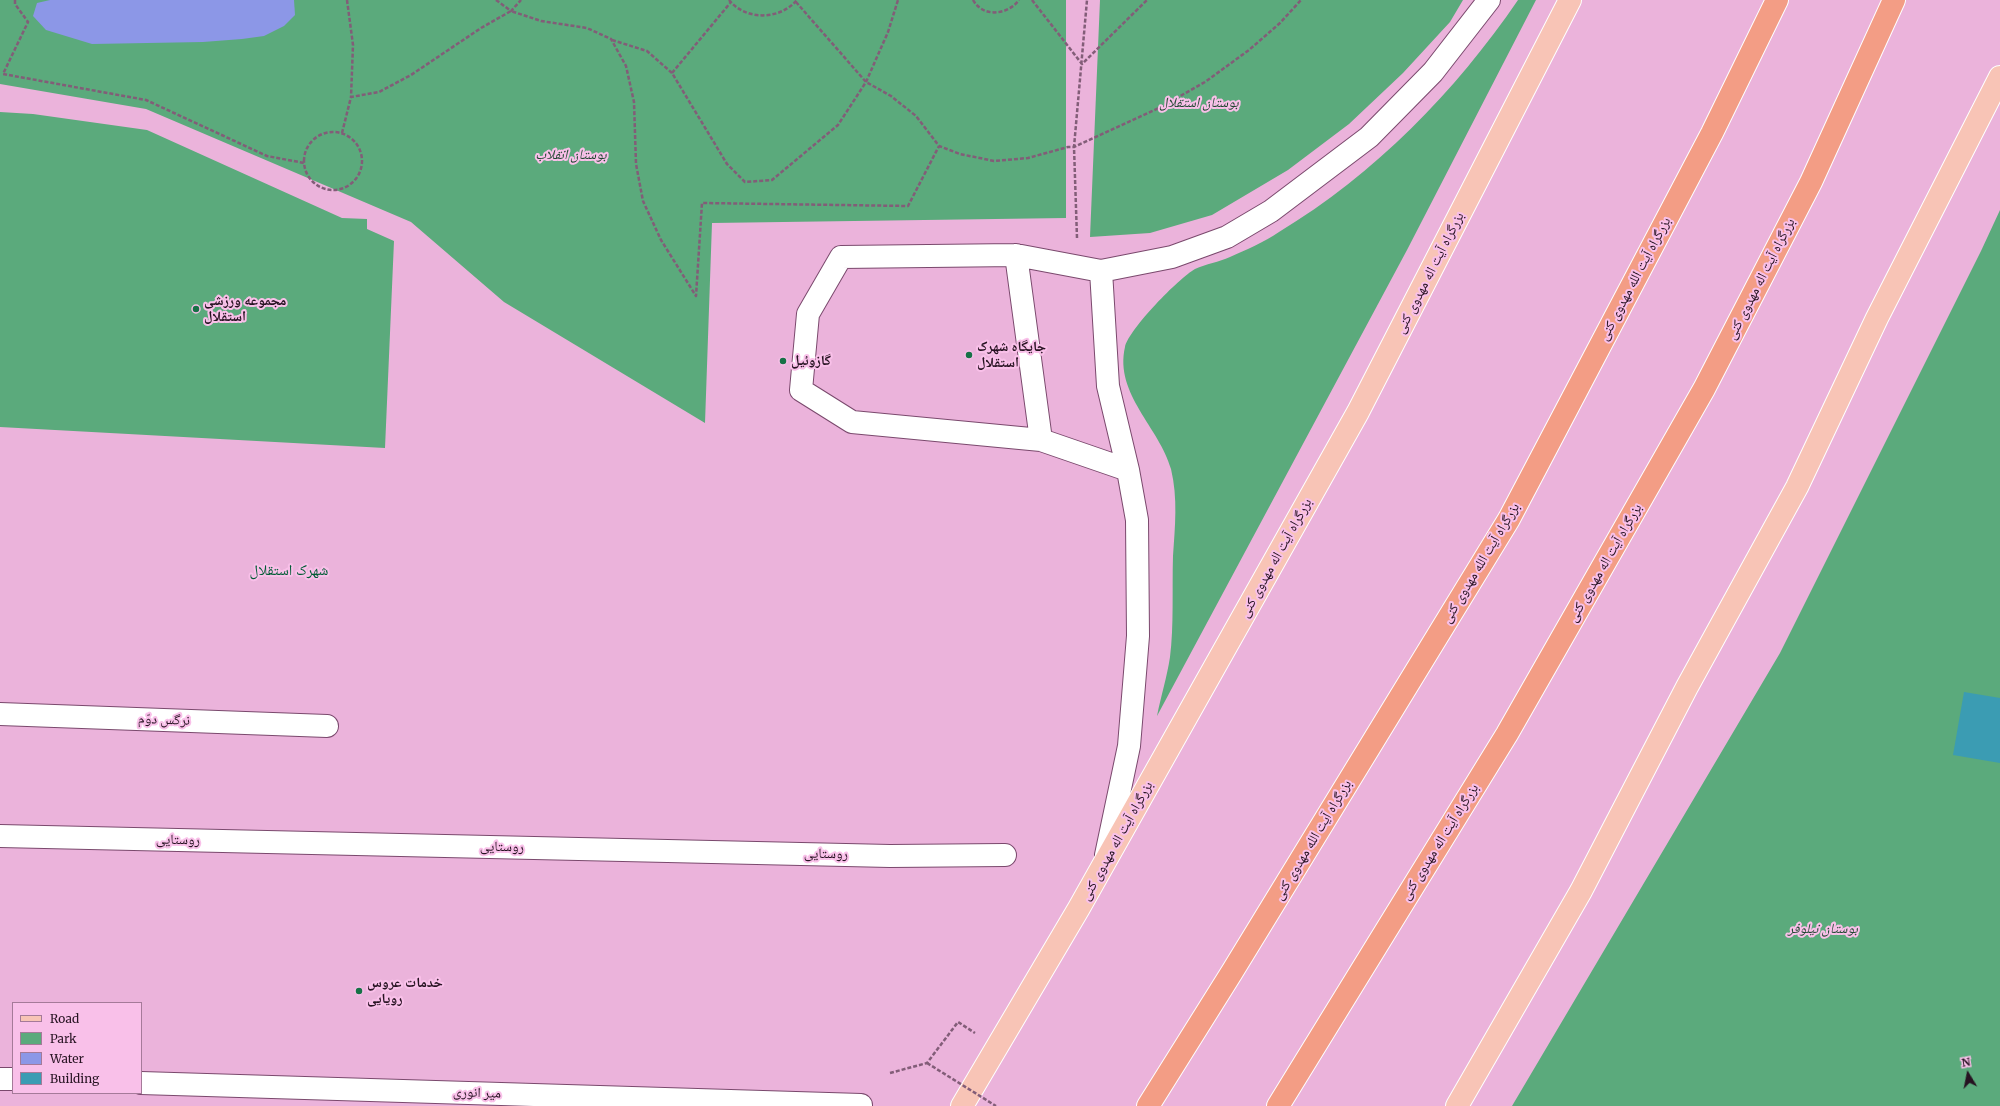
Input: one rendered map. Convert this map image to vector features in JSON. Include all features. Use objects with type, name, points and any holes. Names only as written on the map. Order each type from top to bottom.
[{"type":"highway","name":"بزرگراه آیت الله مهدوی کنی","points":[[1148,1106],[1232,972],[1510,518],[1708,140],[1777,0]]},
{"type":"highway","name":"بزرگراه آیت اله مهدوی کنی","points":[[1278,1106],[1507,734],[1704,389],[1811,182],[1894,0]]},
{"type":"main road","name":"بزرگراه آیت اله مهدوی کنی","points":[[962,1106],[1105,862],[1358,412],[1570,0]]},
{"type":"main road","points":[[1457,1106],[1581,890],[1687,688],[1797,487],[1877,318],[2000,77]]},
{"type":"street","points":[[1128,470],[1041,440],[852,422],[801,390],[808,314],[841,257],[1016,254],[1101,271],[1172,258],[1227,237],[1271,211],[1369,137],[1433,72],[1489,0]]},
{"type":"street","points":[[1016,254],[1041,440]]},
{"type":"street","points":[[1101,271],[1108,386],[1128,470],[1137,520],[1138,636],[1130,746],[1105,862]]},
{"type":"street","name":"نرگس دوّم","points":[[0,714],[327,726]]},
{"type":"street","name":"روستایی","points":[[0,836],[890,856],[1005,855]]},
{"type":"street","points":[[0,1079],[12,1079]]},
{"type":"street","name":"میر انوری","points":[[142,1083],[861,1105]]},
{"type":"path","points":[[15,0],[15,4],[28,22],[3,74],[146,100],[267,156],[304,162]]},
{"type":"path","points":[[342,133],[352,97],[353,45],[346,0]]},
{"type":"path","points":[[496,0],[511,12],[540,22],[587,28],[611,39],[647,52],[672,74],[727,164],[746,182],[772,180],[804,155],[838,125],[866,82],[888,32],[898,0]]},
{"type":"path","points":[[352,97],[378,92],[411,75],[481,28],[511,12],[521,0]]},
{"type":"path","points":[[973,0],[982,9],[999,13],[1008,10],[1019,0]]},
{"type":"path","points":[[1032,0],[1082,64]]},
{"type":"path","points":[[1078,267],[1074,147],[1087,0]]},
{"type":"path","points":[[1082,64],[1147,0]]},
{"type":"path","points":[[672,74],[730,1],[742,11],[756,16],[771,16],[785,10],[797,1],[866,82],[892,96],[916,116],[939,146],[960,154],[994,161],[1028,158],[1068,147],[1074,147],[1159,108],[1205,82],[1249,50],[1280,22],[1301,0]]},
{"type":"path","points":[[611,39],[626,66],[634,102],[636,164],[643,201],[661,240],[696,296],[702,203],[908,206],[939,146]]},
{"type":"path","points":[[323,133],[342,133],[351,137],[358,144],[362,153],[363,164],[360,173],[354,182],[341,188],[326,190],[310,180],[304,162],[308,145],[315,138],[323,133]]},
{"type":"path","points":[[890,1073],[927,1063],[958,1022]]},
{"type":"path","points":[[927,1063],[996,1106]]},
{"type":"green space","name":"بوستان انقلاب","points":[[0,0],[1066,0],[1066,218],[712,223],[705,423],[504,302],[411,222],[146,109],[0,84]]},
{"type":"green space","name":"بوستان استقلال","points":[[1100,0],[1463,0],[1450,22],[1403,73],[1349,124],[1288,170],[1212,215],[1150,233],[1090,237]]},
{"type":"green space","points":[[1518,0],[1536,0],[1407,250],[1157,716],[1170,657],[1171,645],[1175,491],[1171,469],[1165,454],[1158,439],[1132,395],[1126,380],[1123,364],[1125,347],[1128,339],[1135,328],[1167,293],[1188,274],[1199,267],[1226,259],[1242,252],[1273,236],[1348,184],[1380,157],[1411,129],[1440,99],[1494,34]]},
{"type":"green space","name":"مجموعه ورزشی استقلال","points":[[0,112],[33,114],[147,130],[342,218],[367,219],[367,229],[394,241],[385,448],[0,427]]},
{"type":"green space","name":"بوستان نیلوفر","points":[[2000,210],[2000,1106],[1512,1106],[1780,653],[1981,251]]},
{"type":"water","points":[[50,0],[294,0],[295,15],[284,26],[264,36],[203,42],[92,44],[46,30],[33,16],[37,3]]},
{"type":"building","points":[[1964,692],[2000,698],[2000,763],[1953,755]]},
{"type":"place","name":"مجموعه ورزشی استقلال","points":[[196,309]]},
{"type":"place","name":"جایگاه شهرک استقلال","points":[[969,355]]},
{"type":"place","name":"گازوئیل","points":[[783,361]]},
{"type":"place","name":"خدمات عروس رویایی","points":[[359,991]]},
{"type":"district","name":"شهرک استقلال","points":[[289,571]]}]
